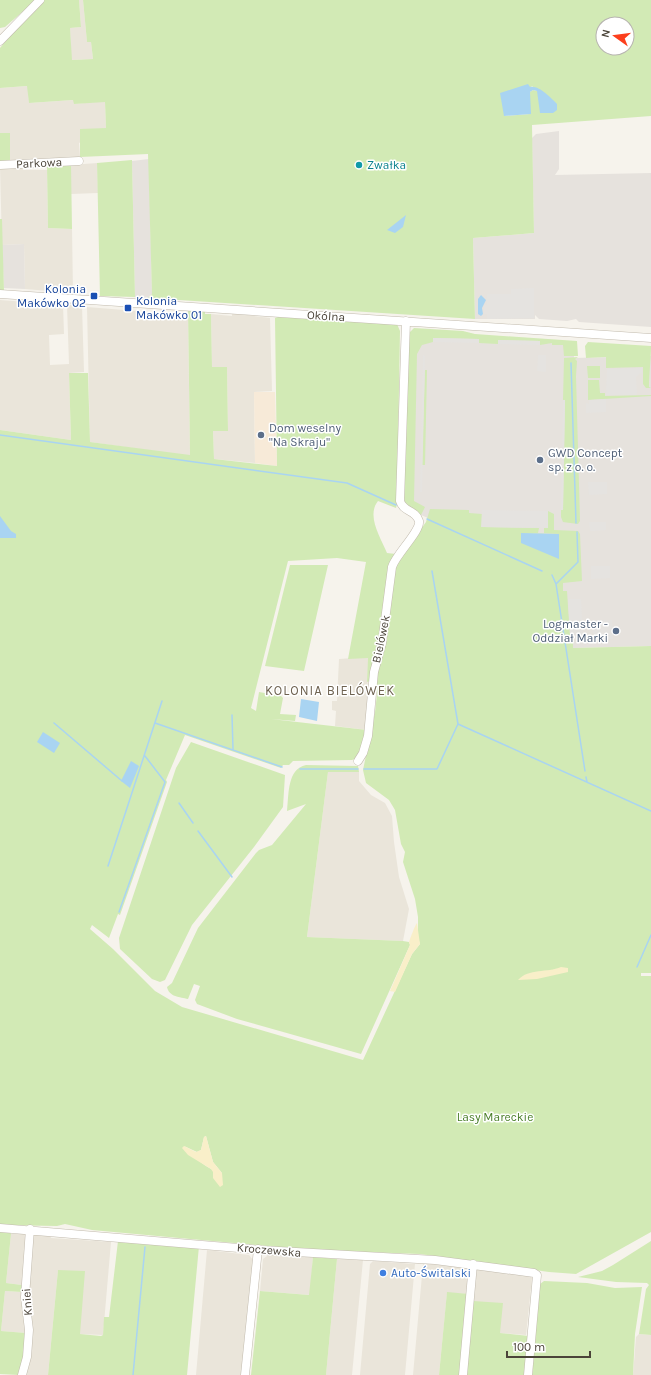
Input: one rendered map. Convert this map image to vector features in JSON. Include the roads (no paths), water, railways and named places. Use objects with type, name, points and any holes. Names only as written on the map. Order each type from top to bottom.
[{"type":"street","points":[[0,41],[40,0]]},
{"type":"street","name":"Parkowa","points":[[0,165],[79,161]]},
{"type":"street","name":"Okólna","points":[[0,294],[651,338]]},
{"type":"street","name":"Bielówek","points":[[358,761],[363,753],[368,736],[374,672],[382,643],[392,567],[396,556],[417,530],[419,523],[416,516],[403,508],[400,501],[406,321]]},
{"type":"street","name":"Kroczewska","points":[[0,1228],[30,1229],[258,1250],[435,1260],[534,1273],[537,1275],[528,1375]]},
{"type":"street","name":"Kniei","points":[[22,1375],[27,1357],[29,1330],[25,1297],[30,1229]]},
{"type":"street","points":[[245,1375],[258,1250]]},
{"type":"street","points":[[463,1375],[473,1264]]},
{"type":"water","points":[[528,84],[530,87],[537,88],[548,95],[557,104],[557,110],[553,113],[540,113],[537,91],[533,90],[530,92],[531,114],[504,116],[500,93]]},
{"type":"water","points":[[406,215],[403,227],[395,233],[387,230]]},
{"type":"water","points":[[481,295],[486,300],[482,308],[483,314],[481,316],[478,314],[478,299]]},
{"type":"water","points":[[0,516],[11,531],[16,534],[16,538],[0,538]]},
{"type":"water","points":[[521,533],[559,534],[559,559],[521,543]]},
{"type":"water","points":[[301,699],[319,702],[317,721],[299,717]]},
{"type":"water","points":[[43,732],[60,743],[54,753],[37,742]]},
{"type":"water","points":[[131,761],[139,766],[130,788],[121,781]]},
{"type":"waterway","points":[[571,363],[576,523]]},
{"type":"waterway","points":[[0,435],[347,483],[396,505]]},
{"type":"waterway","points":[[427,519],[542,571]]},
{"type":"waterway","points":[[577,532],[578,562],[556,584],[585,771]]},
{"type":"waterway","points":[[432,571],[458,724],[651,811]]},
{"type":"waterway","points":[[552,575],[556,584]]},
{"type":"waterway","points":[[108,866],[162,701]]},
{"type":"waterway","points":[[232,715],[233,749]]},
{"type":"waterway","points":[[54,723],[122,781]]},
{"type":"waterway","points":[[155,723],[282,767]]},
{"type":"waterway","points":[[364,769],[437,769],[458,724]]},
{"type":"waterway","points":[[119,912],[165,782],[145,756]]},
{"type":"waterway","points":[[300,769],[358,769]]},
{"type":"waterway","points":[[586,777],[587,782]]},
{"type":"waterway","points":[[179,803],[193,823]]},
{"type":"waterway","points":[[198,831],[232,877]]},
{"type":"waterway","points":[[637,967],[651,935]]},
{"type":"waterway","points":[[133,1375],[145,1247]]},
{"type":"place","name":"Zwałka","points":[[359,165]]},
{"type":"place","name":"Kolonia Makówko 02","points":[[94,296]]},
{"type":"place","name":"Kolonia Makówko 01","points":[[128,308]]},
{"type":"place","name":"Dom weselny \"Na Skraju\"","points":[[261,435]]},
{"type":"place","name":"GWD Concept sp. z o. o.","points":[[540,460]]},
{"type":"place","name":"Logmaster - Oddział Marki","points":[[616,631]]},
{"type":"place","name":"Auto-Świtalski","points":[[383,1273]]},
{"type":"district","name":"KOLONIA BIELÓWEK","points":[[330,690]]},
{"type":"park label","name":"Lasy Mareckie","points":[[495,1117]]}]
